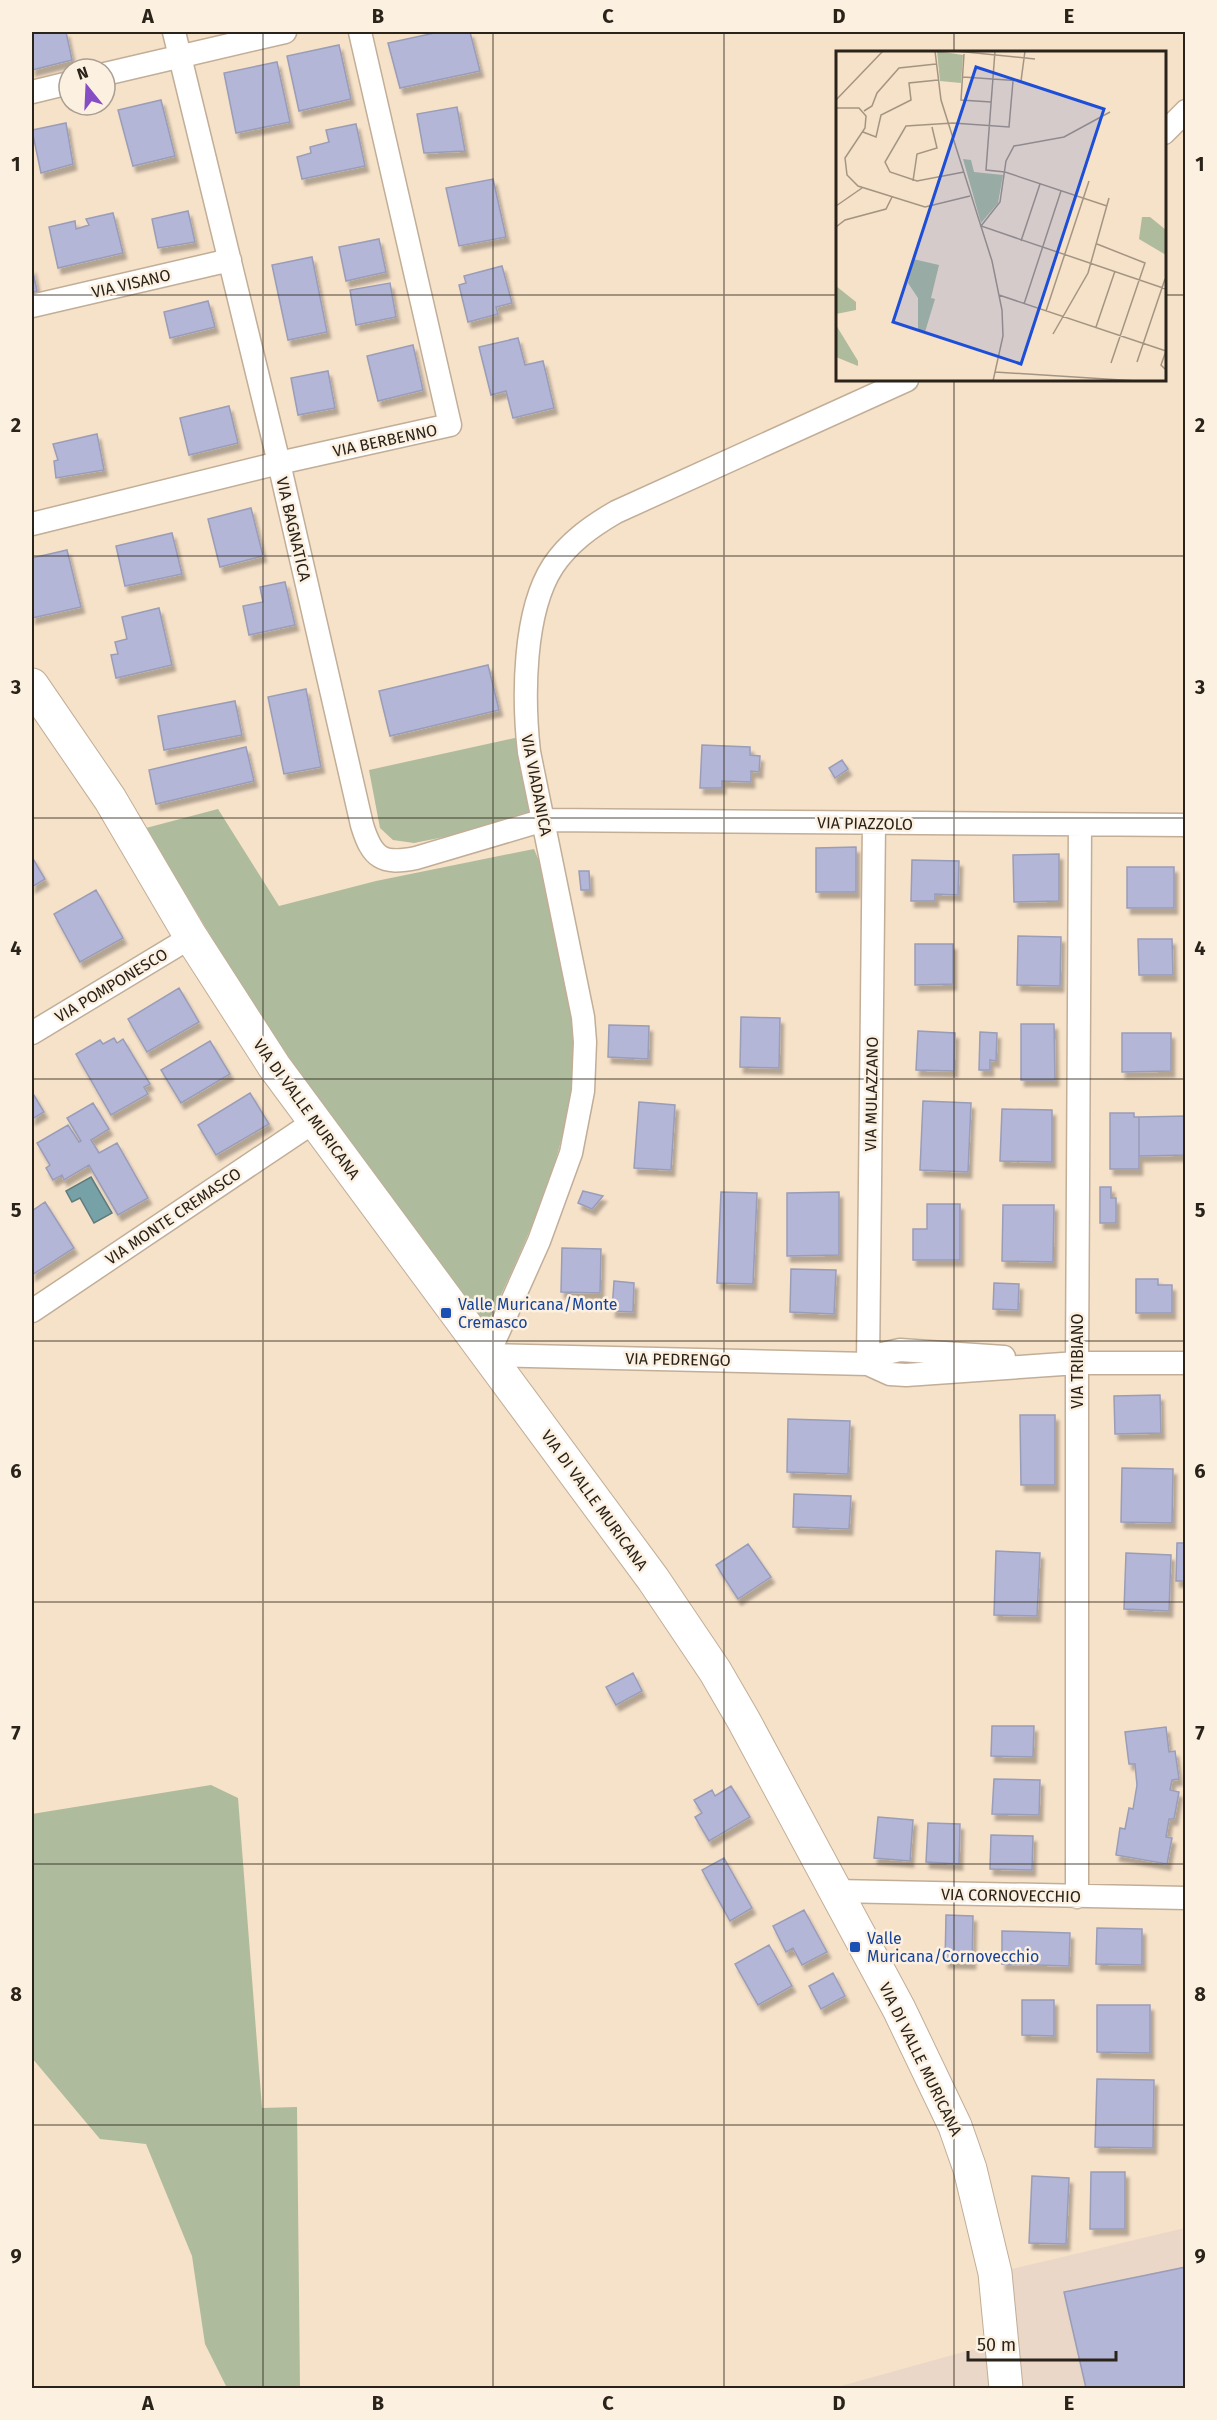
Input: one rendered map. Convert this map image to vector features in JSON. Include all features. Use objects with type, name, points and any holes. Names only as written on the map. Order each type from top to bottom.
[{"type":"street","name":"VIA BAGNATICA","points":[[174,32],[279,463],[360,814],[372,850],[386,860],[405,860],[544,820]]},
{"type":"street","points":[[117,71],[285,32]]},
{"type":"street","name":"VIA BERBENNO","points":[[32,524],[279,463],[450,425],[360,32]]},
{"type":"street","points":[[32,92],[57,86]]},
{"type":"street","points":[[1166,131],[1185,111]]},
{"type":"street","name":"VIA VISANO","points":[[32,306],[230,260]]},
{"type":"street","name":"VIA VIADANICA","points":[[489,1355],[539,1241],[571,1153],[584,1091],[583,1017],[529,752],[524,699],[537,605],[552,568],[566,550],[590,528],[631,504],[905,381]]},
{"type":"street","name":"VIA DI VALLE MURICANA","points":[[32,685],[110,799],[191,937],[259,1044],[653,1579],[715,1671],[899,2009],[955,2126],[970,2169],[995,2273],[1006,2388]]},
{"type":"street","name":"VIA PIAZZOLO","points":[[544,820],[1185,825]]},
{"type":"street","name":"VIA MULAZZANO","points":[[868,1364],[874,823]]},
{"type":"street","name":"VIA TRIBIANO","points":[[1077,1897],[1080,825]]},
{"type":"street","name":"VIA POMPONESCO","points":[[32,1033],[191,937]]},
{"type":"street","name":"VIA MONTE CREMASCO","points":[[32,1311],[315,1121]]},
{"type":"street","name":"VIA PEDRENGO","points":[[489,1355],[868,1364],[885,1353],[910,1349],[1077,1363],[1185,1363]]},
{"type":"street","name":"VIA CORNOVECCHIO","points":[[836,1892],[1185,1898]]},
{"type":"shaded area","points":[[1185,2228],[1185,2388],[834,2388],[1003,2341],[995,2273]]},
{"type":"green space","points":[[519,737],[534,819],[414,843],[393,840],[380,828],[369,770]]},
{"type":"green space","points":[[218,809],[279,906],[376,881],[534,849],[550,897],[571,1001],[574,1052],[571,1093],[552,1173],[521,1251],[486,1327],[285,1060],[146,828]]},
{"type":"green space","points":[[211,1785],[238,1798],[262,2108],[297,2107],[300,2388],[227,2388],[205,2344],[192,2256],[146,2144],[100,2139],[32,2058],[32,1814]]},
{"type":"water","points":[[91,1177],[112,1213],[94,1223],[80,1198],[72,1202],[66,1191]]},
{"type":"building","points":[[32,32],[66,32],[71,57],[57,57],[57,64],[32,70]]},
{"type":"building","points":[[439,32],[470,32],[480,71],[400,88],[388,43]]},
{"type":"building","points":[[339,45],[351,99],[299,111],[287,56]]},
{"type":"building","points":[[277,62],[290,122],[236,133],[224,73]]},
{"type":"building","points":[[161,100],[175,156],[133,166],[118,110]]},
{"type":"building","points":[[457,107],[465,151],[424,153],[417,114]]},
{"type":"building","points":[[66,123],[73,164],[41,173],[32,130]]},
{"type":"building","points":[[356,124],[365,166],[302,179],[297,157],[311,153],[310,147],[329,142],[326,130]]},
{"type":"building","points":[[493,179],[506,237],[459,246],[446,188]]},
{"type":"building","points":[[188,211],[195,242],[158,248],[152,219]]},
{"type":"building","points":[[113,213],[123,253],[58,268],[49,227],[75,221],[76,229],[89,225],[86,219]]},
{"type":"building","points":[[379,239],[386,272],[346,281],[339,247]]},
{"type":"building","points":[[312,257],[327,332],[288,340],[272,265]]},
{"type":"building","points":[[502,266],[512,303],[496,307],[498,314],[468,322],[459,285],[466,283],[464,276]]},
{"type":"building","points":[[32,267],[37,291],[32,293]]},
{"type":"building","points":[[390,283],[396,317],[356,325],[350,290]]},
{"type":"building","points":[[208,301],[215,327],[170,338],[164,312]]},
{"type":"building","points":[[518,338],[525,365],[543,361],[554,408],[513,418],[506,391],[491,395],[479,347]]},
{"type":"building","points":[[413,345],[423,390],[378,401],[367,356]]},
{"type":"building","points":[[328,371],[335,408],[298,415],[291,378]]},
{"type":"building","points":[[229,406],[238,443],[189,455],[180,418]]},
{"type":"building","points":[[97,434],[104,470],[56,478],[54,461],[58,460],[53,444]]},
{"type":"building","points":[[251,508],[263,556],[220,567],[208,519]]},
{"type":"building","points":[[172,533],[182,574],[125,586],[116,546]]},
{"type":"building","points":[[67,550],[81,607],[32,618],[32,558]]},
{"type":"building","points":[[285,582],[295,625],[249,635],[243,606],[263,602],[260,587]]},
{"type":"building","points":[[159,608],[172,665],[116,678],[111,655],[118,654],[115,642],[127,639],[122,617]]},
{"type":"building","points":[[488,665],[499,710],[390,736],[379,691]]},
{"type":"building","points":[[306,689],[321,767],[284,774],[268,697]]},
{"type":"building","points":[[235,701],[242,735],[164,750],[158,716]]},
{"type":"building","points":[[702,745],[750,747],[750,755],[760,756],[759,772],[751,771],[751,782],[722,781],[722,788],[700,788]]},
{"type":"building","points":[[246,747],[254,781],[156,804],[149,770]]},
{"type":"building","points":[[842,760],[848,769],[835,778],[829,768]]},
{"type":"building","points":[[856,847],[856,892],[816,892],[816,848]]},
{"type":"building","points":[[1059,854],[1059,901],[1014,902],[1013,855]]},
{"type":"building","points":[[32,857],[45,879],[32,887]]},
{"type":"building","points":[[912,860],[959,861],[958,895],[935,894],[935,901],[911,901]]},
{"type":"building","points":[[1127,867],[1174,867],[1174,908],[1127,908]]},
{"type":"building","points":[[579,871],[589,871],[590,890],[581,890]]},
{"type":"building","points":[[96,890],[123,938],[80,962],[54,914]]},
{"type":"building","points":[[1018,936],[1061,937],[1060,986],[1017,985]]},
{"type":"building","points":[[1138,939],[1172,939],[1173,975],[1139,975]]},
{"type":"building","points":[[915,944],[953,944],[953,984],[915,985]]},
{"type":"building","points":[[179,988],[199,1022],[147,1052],[128,1019]]},
{"type":"building","points":[[741,1017],[780,1018],[779,1068],[740,1067]]},
{"type":"building","points":[[1021,1024],[1054,1024],[1055,1080],[1021,1080]]},
{"type":"building","points":[[609,1025],[649,1026],[648,1059],[608,1057]]},
{"type":"building","points":[[918,1031],[955,1033],[954,1071],[916,1070]]},
{"type":"building","points":[[980,1032],[997,1033],[996,1061],[990,1060],[990,1070],[979,1070]]},
{"type":"building","points":[[1122,1033],[1171,1033],[1171,1071],[1122,1072]]},
{"type":"building","points":[[114,1038],[117,1043],[123,1039],[150,1084],[144,1087],[148,1094],[111,1115],[76,1054],[100,1040],[103,1044]]},
{"type":"building","points":[[210,1041],[230,1074],[181,1103],[161,1070]]},
{"type":"building","points":[[32,1092],[44,1112],[32,1119]]},
{"type":"building","points":[[250,1093],[269,1124],[216,1155],[198,1125]]},
{"type":"building","points":[[923,1101],[971,1103],[968,1172],[920,1170]]},
{"type":"building","points":[[639,1102],[675,1105],[671,1170],[634,1168]]},
{"type":"building","points":[[93,1103],[109,1129],[91,1140],[99,1153],[117,1143],[148,1198],[118,1215],[89,1165],[64,1180],[62,1175],[53,1180],[46,1168],[50,1165],[37,1143],[68,1125],[79,1142],[81,1141],[67,1118]]},
{"type":"building","points":[[1002,1109],[1052,1110],[1052,1162],[1000,1161]]},
{"type":"building","points":[[1110,1113],[1134,1113],[1134,1117],[1139,1117],[1139,1169],[1110,1169]]},
{"type":"building","points":[[1186,1116],[1186,1155],[1139,1156],[1139,1117]]},
{"type":"building","points":[[1100,1187],[1111,1187],[1111,1198],[1116,1198],[1116,1223],[1100,1223]]},
{"type":"building","points":[[583,1191],[603,1196],[592,1209],[578,1203]]},
{"type":"building","points":[[721,1192],[757,1193],[753,1284],[717,1283]]},
{"type":"building","points":[[839,1192],[839,1255],[787,1256],[787,1193]]},
{"type":"building","points":[[45,1202],[74,1248],[32,1275],[32,1211]]},
{"type":"building","points":[[927,1204],[960,1204],[960,1260],[913,1260],[913,1229],[927,1229]]},
{"type":"building","points":[[1003,1205],[1054,1205],[1053,1262],[1002,1261]]},
{"type":"building","points":[[562,1248],[601,1249],[600,1293],[561,1292]]},
{"type":"building","points":[[791,1269],[836,1270],[834,1314],[790,1312]]},
{"type":"building","points":[[1136,1279],[1158,1279],[1158,1285],[1172,1285],[1172,1313],[1136,1313]]},
{"type":"building","points":[[614,1281],[634,1283],[633,1312],[612,1311]]},
{"type":"building","points":[[994,1283],[1019,1284],[1018,1310],[993,1309]]},
{"type":"building","points":[[1160,1395],[1161,1433],[1115,1434],[1114,1396]]},
{"type":"building","points":[[1020,1415],[1055,1415],[1055,1485],[1021,1485]]},
{"type":"building","points":[[788,1419],[850,1421],[848,1474],[787,1472]]},
{"type":"building","points":[[1122,1468],[1173,1469],[1172,1523],[1121,1522]]},
{"type":"building","points":[[794,1494],[851,1496],[849,1529],[793,1527]]},
{"type":"building","points":[[1177,1543],[1186,1543],[1186,1581],[1176,1581]]},
{"type":"building","points":[[748,1544],[771,1577],[738,1599],[716,1565]]},
{"type":"building","points":[[996,1551],[1040,1553],[1037,1616],[994,1615]]},
{"type":"building","points":[[1126,1553],[1171,1555],[1169,1611],[1124,1609]]},
{"type":"building","points":[[633,1673],[642,1691],[616,1705],[606,1687]]},
{"type":"building","points":[[992,1726],[1034,1726],[1033,1757],[991,1756]]},
{"type":"building","points":[[1166,1727],[1169,1752],[1175,1751],[1179,1779],[1172,1780],[1170,1790],[1179,1792],[1174,1819],[1169,1819],[1166,1837],[1172,1838],[1167,1864],[1116,1855],[1120,1828],[1125,1829],[1129,1808],[1133,1809],[1137,1785],[1135,1764],[1129,1764],[1125,1732]]},
{"type":"building","points":[[994,1779],[1040,1780],[1039,1815],[992,1814]]},
{"type":"building","points":[[731,1786],[750,1817],[709,1841],[695,1817],[702,1813],[694,1800],[712,1790],[715,1796]]},
{"type":"building","points":[[878,1817],[913,1820],[910,1861],[874,1858]]},
{"type":"building","points":[[928,1823],[960,1824],[959,1864],[926,1862]]},
{"type":"building","points":[[991,1835],[1033,1836],[1032,1870],[990,1869]]},
{"type":"building","points":[[724,1858],[752,1908],[730,1921],[702,1870]]},
{"type":"building","points":[[804,1910],[827,1952],[802,1965],[793,1948],[786,1952],[773,1926]]},
{"type":"building","points":[[946,1915],[973,1916],[972,1963],[945,1962]]},
{"type":"building","points":[[1097,1928],[1142,1929],[1142,1965],[1096,1964]]},
{"type":"building","points":[[1002,1931],[1070,1933],[1069,1966],[1002,1964]]},
{"type":"building","points":[[769,1945],[792,1986],[758,2005],[735,1964]]},
{"type":"building","points":[[833,1973],[845,1996],[821,2009],[809,1986]]},
{"type":"building","points":[[1022,2000],[1054,2000],[1054,2036],[1022,2035]]},
{"type":"building","points":[[1097,2005],[1150,2005],[1150,2053],[1097,2052]]},
{"type":"building","points":[[1097,2079],[1154,2080],[1153,2148],[1095,2147]]},
{"type":"building","points":[[1091,2172],[1125,2172],[1125,2229],[1090,2229]]},
{"type":"building","points":[[1032,2176],[1069,2178],[1066,2244],[1029,2243]]},
{"type":"building","points":[[1186,2267],[1186,2388],[1086,2388],[1064,2292]]},
{"type":"place","name":"Valle Muricana/Monte Cremasco","points":[[446,1313]]},
{"type":"place","name":"Valle Muricana/Cornovecchio","points":[[855,1947]]}]
